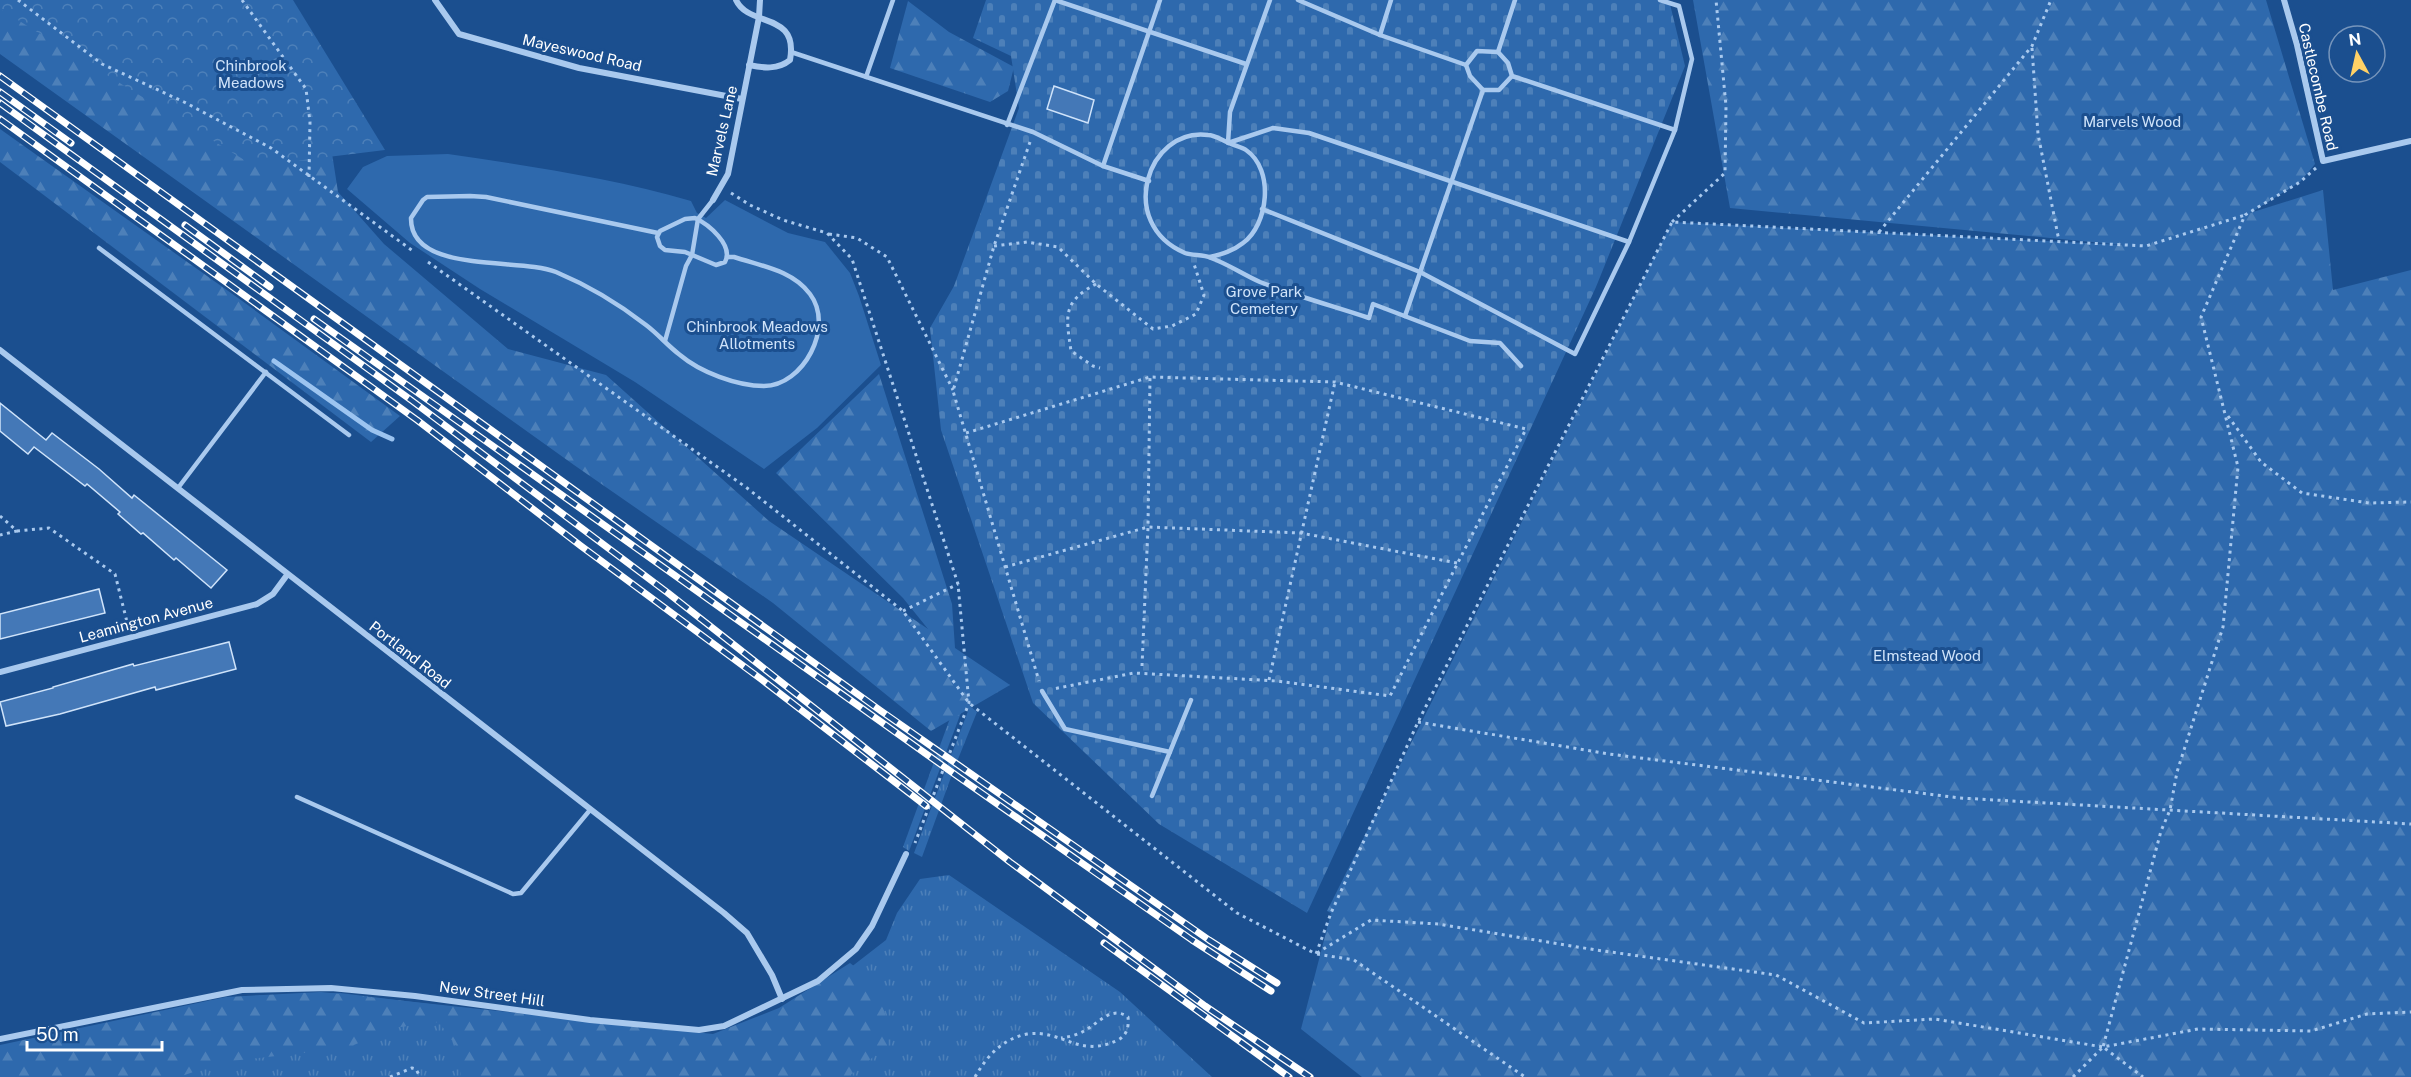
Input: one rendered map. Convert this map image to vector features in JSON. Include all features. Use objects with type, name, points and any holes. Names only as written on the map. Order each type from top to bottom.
[{"type":"street","name":"Mayeswood Road","points":[[435,0],[459,34],[579,68],[742,99]]},
{"type":"street","points":[[736,0],[738,4],[784,30],[790,37],[792,52],[790,60],[770,68],[749,65]]},
{"type":"street","name":"Marvels Lane","points":[[714,200],[728,174],[759,17],[760,0]]},
{"type":"street","name":"Castlecombe Road","points":[[2284,0],[2297,45],[2323,161],[2411,141]]},
{"type":"street","name":"Portland Road","points":[[0,350],[747,933],[772,975],[782,999]]},
{"type":"street","name":"Leamington Avenue","points":[[0,672],[257,604],[273,594],[287,575]]},
{"type":"street","name":"New Street Hill","points":[[0,1039],[242,990],[331,988],[415,996],[590,1020],[699,1030],[724,1026],[818,981],[856,949],[872,926],[906,854]]},
{"type":"lane","points":[[866,77],[893,0]]},
{"type":"lane","points":[[1007,125],[1055,0],[1246,64]]},
{"type":"lane","points":[[1103,166],[1160,0]]},
{"type":"lane","points":[[1228,143],[1230,112],[1269,0]]},
{"type":"lane","points":[[1298,0],[1380,35],[1466,65]]},
{"type":"lane","points":[[1380,35],[1391,0]]},
{"type":"lane","points":[[1498,52],[1515,0]]},
{"type":"lane","points":[[1262,209],[1419,272],[1575,354],[1629,242],[1675,130],[1692,59],[1678,3],[1660,0]]},
{"type":"lane","points":[[1466,65],[1477,51],[1498,52],[1508,63],[1512,76]]},
{"type":"lane","points":[[792,52],[1007,125],[1034,132],[1103,166],[1149,182]]},
{"type":"lane","points":[[1466,65],[1470,76],[1483,90],[1499,90],[1512,76]]},
{"type":"lane","points":[[1512,76],[1675,130]]},
{"type":"lane","points":[[1406,316],[1419,272],[1453,181],[1483,90]]},
{"type":"lane","points":[[1228,143],[1273,128],[1309,133],[1629,242]]},
{"type":"lane","points":[[1209,135],[1247,151],[1260,168],[1266,188],[1258,228],[1245,242],[1229,252],[1210,257],[1190,255],[1173,248],[1158,235],[1148,218],[1144,200],[1149,182],[1154,161],[1169,146],[1188,137],[1209,135]]},
{"type":"lane","points":[[658,233],[658,242],[665,250],[692,255],[716,265],[725,262],[727,257],[724,244],[717,234],[698,219],[685,219],[658,233],[470,196],[427,197],[411,218],[420,241],[435,252],[455,258],[535,266],[555,272],[589,288],[629,313],[693,364],[713,374],[748,385],[772,386],[790,377],[817,342],[819,335],[816,305],[811,294],[785,273],[734,257],[727,257]]},
{"type":"lane","points":[[665,340],[686,266],[692,255],[698,219],[714,200]]},
{"type":"lane","points":[[99,248],[349,435]]},
{"type":"lane","points":[[1210,257],[1260,282],[1369,318],[1373,304],[1470,341],[1500,343],[1521,366]]},
{"type":"lane","points":[[178,488],[266,372]]},
{"type":"lane","points":[[1042,691],[1065,729],[1170,752]]},
{"type":"lane","points":[[1152,796],[1191,699]]},
{"type":"lane","points":[[297,797],[513,894],[521,893],[525,889],[590,810]]},
{"type":"path","points":[[18,0],[102,64],[184,102],[271,148],[416,253]]},
{"type":"path","points":[[242,0],[306,89],[310,122],[309,177]]},
{"type":"path","points":[[1316,954],[1331,913],[1418,722],[1672,222],[1725,173],[1726,106],[1716,0]]},
{"type":"path","points":[[1879,232],[2032,46],[2051,0]]},
{"type":"path","points":[[2032,46],[2038,134],[2059,242]]},
{"type":"path","points":[[953,391],[994,246],[1034,132]]},
{"type":"path","points":[[1672,222],[2146,246],[2245,215],[2300,182],[2323,161]]},
{"type":"path","points":[[722,187],[750,205],[783,220],[827,233],[857,238],[887,257],[953,391],[1042,691],[1134,673],[1269,680],[1390,696],[1526,429],[1335,382],[1150,378],[966,433]]},
{"type":"path","points":[[2073,1077],[2103,1047],[2161,831],[2170,810],[2177,772],[2223,627],[2238,467],[2201,317],[2245,215]]},
{"type":"path","points":[[827,233],[852,259],[958,584],[969,703],[915,843]]},
{"type":"path","points":[[994,246],[1027,242],[1058,247],[1096,284],[1153,329],[1172,326],[1196,314],[1204,295],[1190,255]]},
{"type":"path","points":[[426,260],[747,488],[903,611],[969,703],[1237,913],[1316,954],[1354,960],[1524,1077]]},
{"type":"path","points":[[1096,284],[1081,292],[1070,306],[1068,325],[1071,351],[1093,366],[1100,368]]},
{"type":"path","points":[[1142,666],[1148,527],[1150,378]]},
{"type":"path","points":[[1269,680],[1335,382]]},
{"type":"path","points":[[2226,414],[2261,462],[2302,492],[2369,503],[2411,501]]},
{"type":"path","points":[[0,516],[17,531]]},
{"type":"path","points":[[1005,567],[1148,527],[1301,533],[1457,563]]},
{"type":"path","points":[[0,535],[49,528],[115,573],[131,636]]},
{"type":"path","points":[[903,611],[958,584]]},
{"type":"path","points":[[1418,722],[1609,754],[1960,798],[2411,824]]},
{"type":"path","points":[[1316,954],[1371,920],[1438,924],[1596,950],[1776,975],[1864,1023],[1935,1019],[2103,1047],[2198,1029],[2311,1031],[2367,1014],[2411,1012]]},
{"type":"path","points":[[975,1077],[993,1051],[1013,1038],[1036,1034],[1060,1038],[1088,1048],[1106,1046],[1123,1038],[1127,1031],[1128,1017],[1117,1013],[1107,1015],[1088,1030],[1060,1038]]},
{"type":"path","points":[[2103,1047],[2143,1077]]},
{"type":"path","points":[[390,1077],[412,1068],[416,1069],[420,1077]]},
{"type":"green space","points":[[0,0],[327,121],[338,192],[384,244],[508,349],[606,375],[769,521],[928,629],[903,598],[776,473],[879,374],[952,604],[955,648],[1010,685],[931,731],[773,603],[574,465],[0,54]]},
{"type":"green space","name":"Chinbrook Meadows","points":[[0,0],[293,0],[385,150],[254,166],[0,9]]},
{"type":"green space","name":"Grove Park Cemetery","points":[[986,0],[1669,0],[1685,66],[1596,287],[1307,913],[1159,824],[1033,703],[941,430],[930,328],[954,286],[1019,108],[1011,56],[973,38]]},
{"type":"green space","name":"Elmstead Wood","points":[[1693,0],[2266,0],[2315,164],[2300,182],[2250,213],[2323,190],[2333,290],[2411,270],[2411,1077],[1362,1077],[1301,1029],[1331,913],[1327,911],[1672,222],[2124,245],[1730,208]]},
{"type":"green space","points":[[908,1],[949,32],[1014,67],[1008,91],[990,102],[890,68]]},
{"type":"green space","points":[[0,129],[400,416],[371,442],[0,162]]},
{"type":"green space","name":"Chinbrook Meadows Allotments","points":[[448,154],[570,173],[661,193],[691,201],[697,213],[706,218],[725,200],[788,233],[825,242],[850,273],[881,365],[817,428],[764,469],[635,382],[480,289],[410,243],[347,189],[363,167],[387,156]]},
{"type":"green space","points":[[965,702],[909,851],[903,847],[953,710]]},
{"type":"green space","points":[[970,706],[977,712],[922,857],[914,853]]},
{"type":"green space","points":[[949,875],[1120,992],[1212,1077],[0,1077],[0,1048],[245,996],[340,993],[713,1039],[770,1024],[837,978],[886,940],[897,913],[920,879]]},
{"type":"green space","points":[[850,963],[873,981],[890,1027],[887,1046],[848,1077],[460,1077],[463,1056],[439,1022],[393,1028],[347,1048],[222,1062],[179,1077],[0,1077],[0,1045],[226,997],[321,992],[713,1034],[779,1008]]},
{"type":"building","points":[[1054,86],[1094,100],[1088,123],[1047,109]]},
{"type":"building","points":[[0,403],[46,440],[52,433],[132,498],[134,495],[227,570],[211,588],[176,558],[174,560],[143,533],[141,534],[118,514],[120,512],[87,484],[85,486],[34,447],[28,454],[0,431]]},
{"type":"building","points":[[99,589],[105,613],[0,639],[0,614]]},
{"type":"building","points":[[229,642],[236,669],[156,690],[155,687],[60,714],[6,726],[0,702],[133,664],[134,666]]},
{"type":"waterway","points":[[274,361],[372,430],[392,439]]},
{"type":"railway","points":[[0,76],[881,711],[1209,940],[1277,983]]},
{"type":"railway","points":[[0,92],[71,143]]},
{"type":"railway","points":[[0,103],[411,400],[668,593],[1010,862],[1205,1006],[1310,1077]]},
{"type":"railway","points":[[0,119],[417,420],[926,806]]},
{"type":"railway","points":[[185,225],[270,287]]},
{"type":"railway","points":[[314,319],[960,778],[1192,940],[1271,991]]},
{"type":"railway","points":[[1104,943],[1289,1077]]},
{"type":"park label","name":"Marvels Wood","points":[[2132,122]]}]
